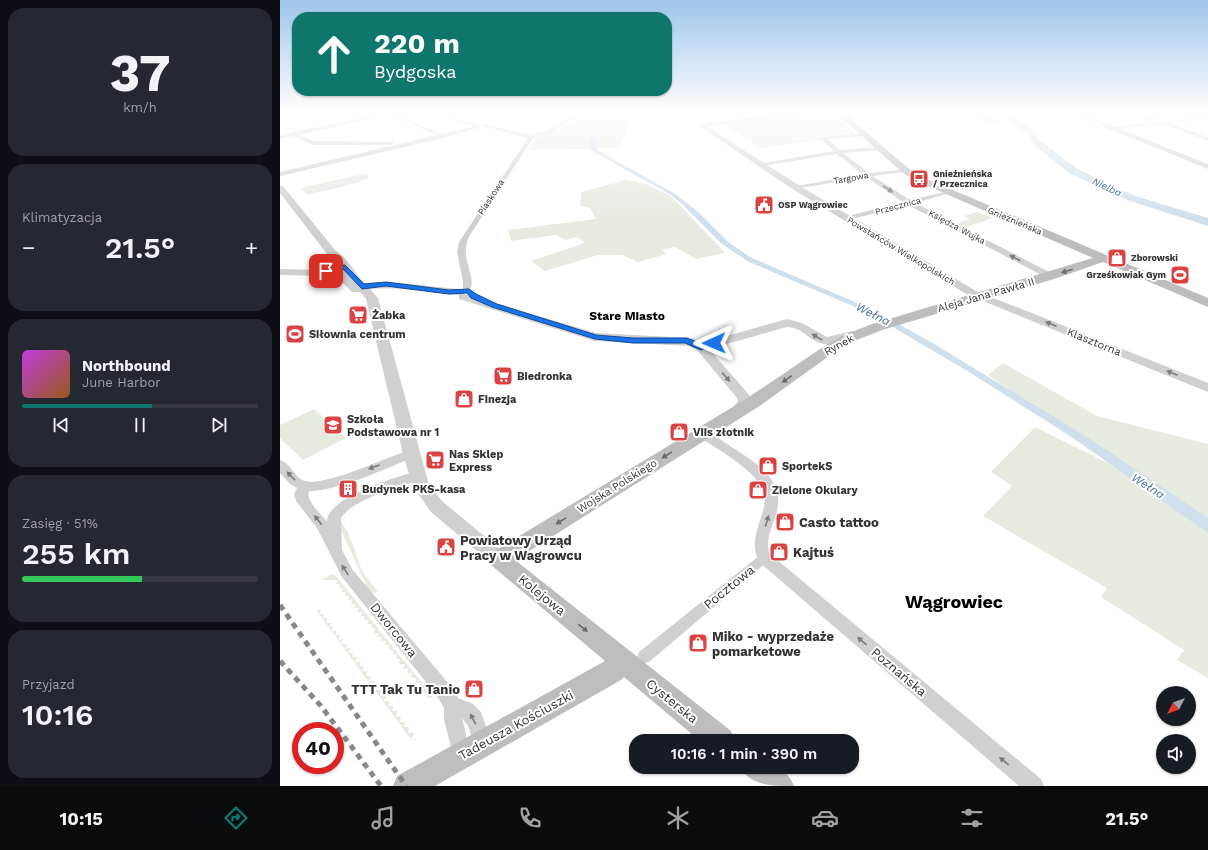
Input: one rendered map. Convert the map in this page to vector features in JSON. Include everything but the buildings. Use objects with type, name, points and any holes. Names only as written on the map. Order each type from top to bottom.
[{"type":"main road","name":"Gnieźnieńska","points":[[879,149],[919,180],[1208,303]]},
{"type":"main road","name":"Aleja Jana Pawła II","points":[[873,328],[1050,276],[1104,258]]},
{"type":"main road","name":"Rynek","points":[[736,413],[831,348],[873,328]]},
{"type":"main road","name":"Wojska Polskiego","points":[[499,559],[736,413]]},
{"type":"main road","name":"Kolejowa","points":[[499,559],[633,659]]},
{"type":"main road","name":"Cysterska","points":[[633,659],[713,734]]},
{"type":"main road","name":"Tadeusza Kościuszki","points":[[407,786],[633,659]]},
{"type":"main road","points":[[764,774],[780,786]]},
{"type":"street","points":[[280,174],[390,149]]},
{"type":"street","name":"Piaskowa","points":[[464,294],[468,283],[463,269],[461,251],[463,242],[524,149]]},
{"type":"street","name":"Powstańców Wielkopolskich","points":[[737,149],[847,219],[972,293],[981,296]]},
{"type":"street","name":"Księdza Wujka","points":[[834,149],[866,175],[910,203],[1050,276]]},
{"type":"street","points":[[760,164],[838,152],[871,149]]},
{"type":"street","points":[[1163,149],[1208,166]]},
{"type":"street","name":"Targowa","points":[[797,188],[866,175],[906,170]]},
{"type":"street","name":"Kolejowa","points":[[280,188],[331,252],[341,259],[346,269],[363,291],[375,311],[411,454],[417,476],[424,491],[436,507],[499,559]]},
{"type":"street","name":"Przecznica","points":[[847,219],[948,192]]},
{"type":"street","points":[[331,252],[335,261],[335,272],[346,269]]},
{"type":"street","points":[[280,272],[324,273]]},
{"type":"street","name":"Kolejowa","points":[[324,273],[327,277],[335,272],[363,291]]},
{"type":"street","points":[[363,291],[397,286],[464,294],[495,306],[599,338],[687,341],[701,347],[744,397],[745,401],[736,413]]},
{"type":"street","name":"Klasztorna","points":[[981,296],[1208,388]]},
{"type":"street","name":"Rynek","points":[[701,347],[787,323],[797,325],[819,339],[827,341],[873,328]]},
{"type":"street","name":"Pocztowa","points":[[633,659],[764,558],[760,547],[772,506],[771,493],[768,486],[754,471],[703,434]]},
{"type":"street","points":[[280,464],[293,479],[304,486],[329,483],[411,454]]},
{"type":"street","name":"Dworcowa","points":[[337,554],[334,518],[338,511],[346,504],[417,476]]},
{"type":"street","name":"Dworcowa","points":[[304,486],[301,494],[303,501],[322,525],[347,573],[443,690],[453,706],[453,720],[473,750]]},
{"type":"street","name":"Poznańska","points":[[764,558],[1034,786]]},
{"type":"shaded area","points":[[528,149],[588,149],[527,150]]},
{"type":"shaded area","points":[[363,174],[370,176],[367,177],[369,178],[359,181],[361,182],[308,195],[300,188]]},
{"type":"shaded area","points":[[626,180],[646,184],[671,196],[725,253],[696,259],[675,247],[662,250],[667,254],[638,262],[622,255],[598,255],[545,271],[531,261],[585,243],[577,237],[566,240],[556,235],[511,241],[508,230],[596,219],[590,208],[580,206],[581,192]]},
{"type":"shaded area","points":[[977,212],[993,218],[963,228],[955,224],[970,219],[964,216]]},
{"type":"shaded area","points":[[1003,363],[1097,416],[1208,444],[1208,678],[1177,660],[1184,650],[1101,597],[1107,588],[983,516],[1012,486],[991,472],[1035,427],[1144,481],[988,375]]},
{"type":"shaded area","points":[[314,409],[346,438],[303,460],[280,438],[280,425]]},
{"type":"shaded area","points":[[339,519],[348,532],[362,571],[378,592],[371,593],[367,587],[341,530]]},
{"type":"shaded area","points":[[332,574],[335,575],[433,697],[427,698],[428,693],[423,693],[424,688],[418,688],[420,683],[415,683],[416,678],[411,678],[412,673],[407,673],[408,669],[403,669],[405,664],[399,664],[400,659],[396,659],[397,654],[392,654],[393,650],[389,650],[390,645],[385,645],[386,641],[381,641],[382,637],[377,637],[379,633],[374,633],[375,628],[371,628],[372,624],[367,624],[369,620],[364,620],[365,616],[361,616],[362,612],[357,612],[359,608],[354,608],[356,604],[351,604],[352,600],[348,600],[349,596],[345,596],[346,592],[342,592],[343,588],[339,588],[340,584],[336,584],[338,580],[322,580]]},
{"type":"shaded area","points":[[316,610],[321,610],[319,614],[324,614],[322,618],[327,618],[326,623],[331,623],[329,627],[333,626],[332,631],[337,631],[335,635],[340,635],[338,640]]},
{"type":"shaded area","points":[[343,639],[341,644],[338,640]]},
{"type":"shaded area","points":[[341,644],[347,644],[345,649],[350,648],[348,653],[353,653],[352,657],[357,657],[355,662],[361,662],[359,666],[364,666],[362,671],[367,671],[366,676],[371,676],[369,681],[375,681],[373,686],[378,686],[377,690],[382,691],[381,696],[386,696],[384,701],[390,701],[388,706],[393,706],[392,711],[397,711],[396,717],[401,716],[400,722],[405,722],[404,727],[409,727],[408,733],[414,732],[412,739],[419,739],[413,740],[411,739]]},
{"type":"water","name":"Wełna","points":[[589,149],[597,149],[674,193],[697,211],[728,242],[750,257],[871,309],[931,342],[1090,439],[1208,518],[1208,533],[1073,438],[969,372],[867,312],[749,262],[722,244],[671,195]]},
{"type":"waterway","name":"Nielba","points":[[1045,149],[1073,171],[1131,198],[1208,222]]},
{"type":"railway","points":[[280,605],[406,786]]},
{"type":"railway","points":[[280,661],[321,706],[381,786]]},
{"type":"place","name":"Gnieźnieńska / Przecznica","points":[[919,179]]},
{"type":"place","name":"OSP Wągrowiec","points":[[764,205]]},
{"type":"place","name":"Zborowski","points":[[1117,258]]},
{"type":"place","name":"Grześkowiak Gym","points":[[1180,275]]},
{"type":"place","name":"Żabka","points":[[358,315]]},
{"type":"place","name":"Siłownia centrum","points":[[295,334]]},
{"type":"place","name":"Biedronka","points":[[503,376]]},
{"type":"place","name":"Finezja","points":[[464,399]]},
{"type":"place","name":"Szkoła Podstawowa nr 1","points":[[333,425]]},
{"type":"place","name":"Viis złotnik","points":[[679,432]]},
{"type":"place","name":"Nas Sklep Express","points":[[435,460]]},
{"type":"place","name":"SportekS","points":[[768,466]]},
{"type":"place","name":"Budynek PKS-kasa","points":[[348,489]]},
{"type":"place","name":"Zielone Okulary","points":[[758,490]]},
{"type":"place","name":"Casto tattoo","points":[[785,522]]},
{"type":"place","name":"Powiatowy Urząd Pracy w Wagrowcu","points":[[446,547]]},
{"type":"place","name":"Kajtuś","points":[[779,552]]},
{"type":"place","name":"Miko - wyprzedaże pomarketowe","points":[[698,643]]},
{"type":"place","name":"TTT Tak Tu Tanio","points":[[474,689]]},
{"type":"district","name":"Stare Miasto","points":[[627,316]]},
{"type":"district","name":"Wągrowiec","points":[[954,601]]},
{"type":"route","points":[[326,271],[334,267],[345,267],[362,286],[386,284],[454,293],[469,291],[472,292],[474,296],[495,306],[588,336],[633,340],[687,341],[701,347],[714,343]]}]
